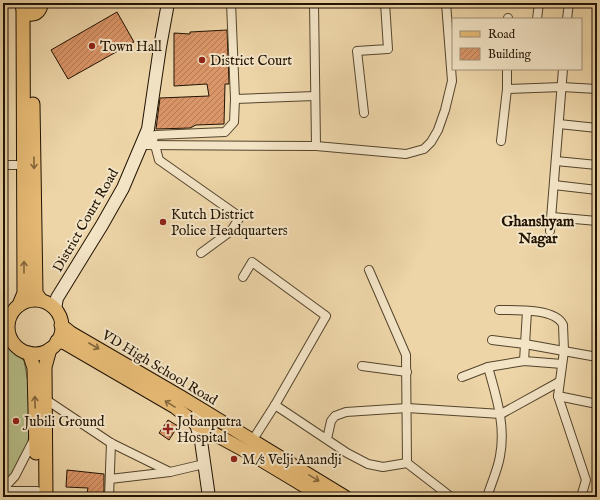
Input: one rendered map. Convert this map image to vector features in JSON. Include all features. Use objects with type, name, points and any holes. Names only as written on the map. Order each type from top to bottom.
[{"type":"main road","points":[[31,6],[36,293],[50,303],[58,314],[62,325],[61,331],[45,367],[45,399],[40,495]]},
{"type":"main road","points":[[31,6],[24,293],[12,308],[6,326],[15,345],[29,353],[40,353],[54,345]]},
{"type":"main road","points":[[12,308],[29,300],[50,303]]},
{"type":"main road","name":"VD High School Road","points":[[62,325],[71,333],[345,497]]},
{"type":"main road","name":"VD High School Road","points":[[54,345],[66,343],[175,407],[201,431],[253,455],[323,497]]},
{"type":"main road","points":[[29,353],[34,368],[36,436],[40,495]]},
{"type":"street","name":"District Court Road","points":[[146,147],[161,3]]},
{"type":"street","name":"District Court Road","points":[[50,303],[102,225],[146,147],[160,47],[168,3]]},
{"type":"street","points":[[146,147],[155,135],[225,132],[234,122],[235,98],[231,3]]},
{"type":"street","points":[[314,3],[316,146]]},
{"type":"street","points":[[364,113],[357,51],[388,49],[385,3]]},
{"type":"street","points":[[146,147],[316,146],[406,154],[424,149],[431,142],[438,130],[452,81],[446,3]]},
{"type":"street","points":[[537,18],[539,3]]},
{"type":"street","points":[[567,18],[569,3]]},
{"type":"street","points":[[501,141],[507,70]]},
{"type":"street","points":[[550,231],[563,70]]},
{"type":"street","points":[[506,89],[562,87],[597,89]]},
{"type":"street","points":[[235,98],[315,96]]},
{"type":"street","points":[[559,124],[597,128]]},
{"type":"street","points":[[146,147],[159,160],[240,217],[232,231],[201,253]]},
{"type":"street","points":[[556,161],[597,165]]},
{"type":"street","points":[[3,166],[16,165]]},
{"type":"street","points":[[554,185],[597,190]]},
{"type":"street","points":[[552,217],[597,221]]},
{"type":"street","points":[[244,277],[252,262],[326,316],[275,405],[252,441]]},
{"type":"street","points":[[369,270],[406,355],[407,463]]},
{"type":"street","points":[[499,310],[527,310],[552,315],[560,319],[563,325],[564,352],[558,396],[586,480],[581,497]]},
{"type":"street","points":[[524,360],[527,310]]},
{"type":"street","points":[[492,340],[525,344],[597,357]]},
{"type":"street","points":[[462,377],[488,367],[524,360],[562,364]]},
{"type":"street","points":[[362,366],[407,372]]},
{"type":"street","points":[[487,497],[500,456],[502,435],[501,414],[488,367]]},
{"type":"street","points":[[327,439],[331,421],[340,414],[407,408],[501,414],[559,382]]},
{"type":"street","points":[[558,396],[597,404]]},
{"type":"street","points":[[45,399],[111,443],[170,472]]},
{"type":"street","points":[[275,405],[368,464],[383,467],[407,463],[451,497]]},
{"type":"street","points":[[199,409],[204,464],[210,497]]},
{"type":"street","points":[[201,431],[211,416]]},
{"type":"street","points":[[3,490],[15,476],[36,436]]},
{"type":"street","points":[[109,497],[111,443]]},
{"type":"street","points":[[110,480],[170,472],[204,464]]},
{"type":"street","points":[[3,490],[40,495]]},
{"type":"green space","name":"Jubili Ground","points":[[3,342],[8,344],[24,361],[31,398],[28,444],[12,479],[3,482]]},
{"type":"building","name":"Town Hall","points":[[117,12],[134,42],[68,79],[51,50]]},
{"type":"building","name":"District Court","points":[[227,30],[229,84],[225,84],[224,124],[196,125],[190,128],[156,129],[160,98],[209,96],[207,84],[174,86],[174,33],[190,34],[190,32]]},
{"type":"building","points":[[168,420],[178,426],[169,440],[159,433]]},
{"type":"building","points":[[67,470],[104,474],[104,495],[87,493],[88,488],[66,487]]},
{"type":"place","name":"Town Hall","points":[[92,46]]},
{"type":"place","name":"District Court","points":[[202,60]]},
{"type":"place","name":"Kutch District Police Headquarters","points":[[163,222]]},
{"type":"place","name":"Jubili Ground","points":[[16,421]]},
{"type":"place","name":"Jobanputra Hospital","points":[[168,429]]},
{"type":"place","name":"M/s Velji Anandji","points":[[234,459]]},
{"type":"district","name":"Ghanshyam Nagar","points":[[538,230]]}]
